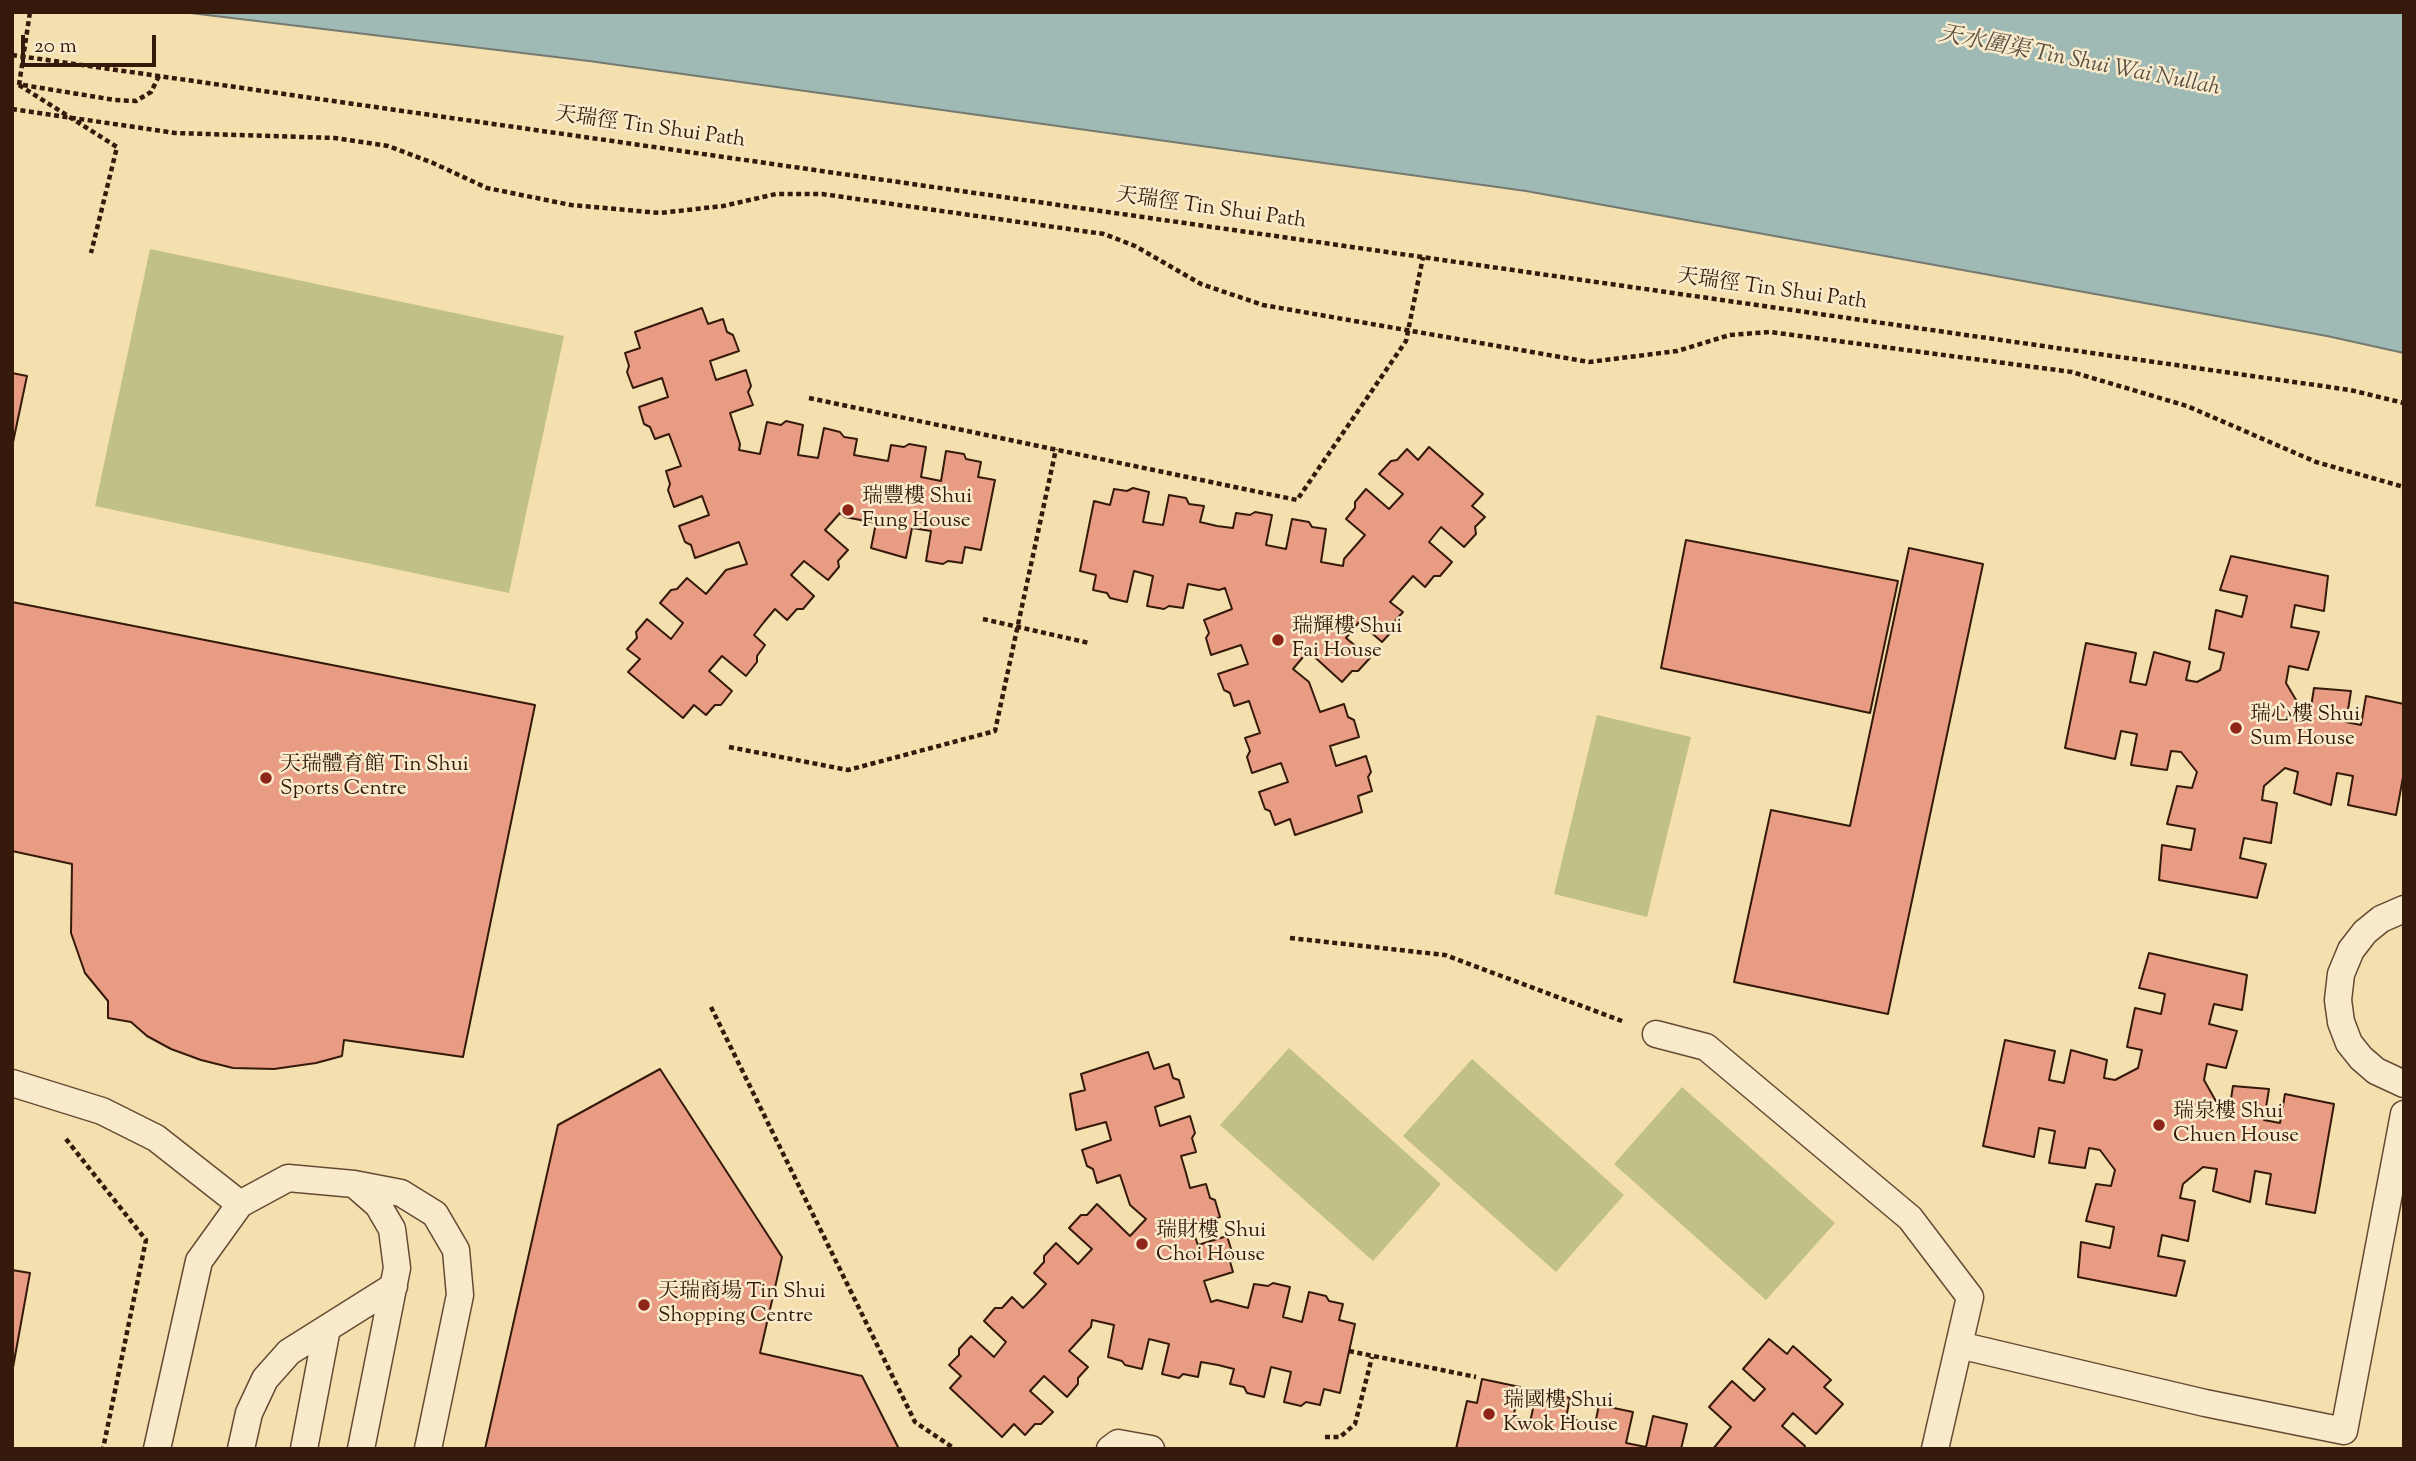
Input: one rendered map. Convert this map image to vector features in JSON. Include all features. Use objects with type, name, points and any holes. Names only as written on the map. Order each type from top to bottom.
[{"type":"lane","points":[[2404,909],[2381,919],[2351,950],[2341,974],[2338,1000],[2341,1023],[2349,1043],[2375,1071],[2404,1084]]},
{"type":"lane","points":[[1656,1034],[1706,1047],[1910,1218],[1970,1297],[1935,1449]]},
{"type":"lane","points":[[12,1083],[102,1111],[156,1138],[240,1204]]},
{"type":"lane","points":[[1959,1345],[2205,1403],[2344,1431],[2404,1114]]},
{"type":"lane","points":[[157,1449],[199,1261],[240,1204],[288,1178],[354,1184],[401,1193],[435,1214],[456,1250],[460,1295],[428,1449]]},
{"type":"lane","points":[[354,1184],[378,1205],[392,1228],[397,1268],[362,1449]]},
{"type":"lane","points":[[241,1449],[249,1413],[265,1379],[289,1352],[394,1286]]},
{"type":"lane","points":[[304,1449],[327,1328]]},
{"type":"lane","points":[[1110,1449],[1118,1443],[1151,1449]]},
{"type":"path","points":[[19,85],[30,12]]},
{"type":"path","name":"天瑞徑 Tin Shui Path","points":[[12,55],[2350,390],[2404,403]]},
{"type":"path","points":[[19,85],[136,101],[151,92],[159,76]]},
{"type":"path","points":[[19,85],[117,147],[92,253]]},
{"type":"path","points":[[12,109],[175,133],[335,138],[388,146],[487,188],[571,205],[660,213],[723,205],[776,194],[822,194],[1104,234],[1135,246],[1201,284],[1263,306],[1589,362],[1677,351],[1730,335],[1770,332],[2072,372],[2187,406],[2316,462],[2404,487]]},
{"type":"path","points":[[810,398],[1297,500],[1406,341],[1423,257]]},
{"type":"path","points":[[729,747],[848,770],[995,731],[1056,449]]},
{"type":"path","points":[[983,619],[1089,643]]},
{"type":"path","points":[[1290,938],[1445,956],[1656,1034]]},
{"type":"path","points":[[711,1007],[915,1422],[956,1449]]},
{"type":"path","points":[[65,1137],[146,1240],[103,1449]]},
{"type":"path","points":[[1349,1351],[1476,1377]]},
{"type":"path","points":[[1325,1437],[1340,1437],[1355,1424],[1372,1357]]},
{"type":"shaded area","points":[[150,249],[564,336],[509,593],[95,506]]},
{"type":"shaded area","points":[[1597,715],[1691,737],[1647,917],[1554,894]]},
{"type":"shaded area","points":[[1289,1048],[1441,1184],[1373,1261],[1220,1125]]},
{"type":"shaded area","points":[[1472,1059],[1624,1195],[1556,1272],[1403,1136]]},
{"type":"shaded area","points":[[1682,1087],[1835,1223],[1766,1300],[1614,1164]]},
{"type":"water","name":"天水圍渠 Tin Shui Wai Nullah","points":[[182,12],[2404,12],[2404,353],[2327,336],[1526,191],[589,61]]},
{"type":"building","name":"瑞豐樓 Shui Fung House","points":[[702,308],[708,324],[723,319],[727,332],[733,335],[739,351],[710,361],[716,380],[746,370],[751,386],[748,392],[753,405],[730,413],[740,444],[739,450],[760,454],[767,422],[781,425],[786,421],[803,425],[798,455],[818,458],[824,428],[840,432],[844,437],[857,439],[854,455],[888,461],[891,445],[926,447],[921,477],[941,481],[946,451],[964,454],[966,459],[981,462],[978,477],[995,480],[981,550],[965,547],[962,563],[926,561],[931,531],[912,528],[906,558],[871,548],[876,523],[845,517],[840,513],[825,530],[848,550],[838,561],[839,567],[828,580],[804,561],[791,575],[814,596],[803,609],[797,609],[787,620],[775,609],[754,635],[765,645],[746,676],[722,656],[709,671],[732,691],[721,705],[715,705],[706,715],[694,705],[683,718],[628,672],[640,659],[627,649],[637,638],[636,632],[647,619],[671,639],[683,623],[660,603],[687,578],[706,594],[726,570],[747,564],[739,542],[695,558],[691,545],[685,542],[679,526],[709,515],[702,496],[674,507],[668,490],[670,484],[666,471],[681,466],[669,434],[655,439],[650,427],[644,424],[639,407],[668,397],[662,378],[633,388],[627,372],[629,366],[625,353],[640,348],[635,332]]},
{"type":"building","points":[[12,373],[27,376],[12,447]]},
{"type":"building","name":"瑞輝樓 Shui Fai House","points":[[1429,447],[1483,494],[1472,506],[1485,517],[1475,527],[1476,534],[1464,547],[1441,527],[1429,542],[1452,562],[1440,576],[1434,576],[1425,587],[1413,576],[1390,602],[1403,612],[1393,623],[1394,629],[1382,642],[1359,622],[1346,638],[1370,658],[1358,671],[1352,671],[1342,682],[1308,651],[1293,669],[1309,682],[1320,712],[1344,704],[1348,717],[1354,720],[1359,737],[1330,746],[1336,766],[1366,756],[1371,772],[1368,777],[1372,791],[1358,796],[1362,812],[1295,835],[1290,819],[1275,825],[1259,792],[1288,782],[1281,763],[1252,773],[1247,757],[1250,751],[1245,738],[1260,733],[1249,701],[1234,706],[1230,693],[1224,690],[1218,674],[1248,664],[1241,645],[1211,655],[1206,638],[1209,633],[1204,620],[1232,609],[1225,588],[1219,590],[1188,584],[1183,608],[1169,606],[1164,609],[1147,606],[1153,576],[1134,571],[1127,602],[1093,590],[1096,575],[1080,571],[1094,501],[1110,505],[1114,489],[1127,491],[1133,488],[1149,492],[1143,522],[1163,525],[1169,495],[1186,498],[1189,504],[1204,506],[1200,522],[1217,526],[1233,528],[1236,513],[1272,515],[1266,545],[1286,549],[1292,519],[1309,522],[1312,527],[1326,529],[1321,562],[1343,566],[1344,559],[1365,535],[1346,519],[1355,508],[1355,502],[1366,489],[1389,509],[1403,494],[1379,474],[1407,449],[1418,460]]},
{"type":"building","points":[[1686,540],[1898,581],[1870,713],[1661,668]]},
{"type":"building","points":[[1909,548],[1983,564],[1888,1014],[1734,982],[1771,810],[1850,826]]},
{"type":"building","name":"瑞心樓 Shui Sum House","points":[[2231,556],[2328,576],[2324,611],[2295,605],[2291,627],[2319,632],[2308,670],[2289,666],[2286,683],[2299,705],[2311,707],[2314,688],[2351,691],[2346,722],[2361,725],[2366,696],[2404,704],[2404,772],[2396,815],[2348,805],[2353,776],[2337,773],[2331,805],[2294,793],[2298,772],[2285,768],[2264,786],[2262,800],[2277,803],[2271,843],[2244,838],[2240,858],[2266,864],[2257,898],[2159,880],[2162,845],[2191,850],[2195,829],[2167,824],[2177,786],[2192,788],[2197,772],[2181,752],[2171,751],[2167,770],[2131,765],[2137,734],[2121,731],[2115,759],[2065,748],[2086,643],[2136,653],[2130,682],[2146,685],[2154,652],[2190,662],[2186,680],[2197,682],[2220,670],[2224,653],[2209,649],[2216,610],[2242,617],[2247,596],[2220,590]]},
{"type":"building","name":"天瑞體育館 Tin Shui Sports Centre","points":[[12,602],[535,705],[463,1057],[344,1040],[342,1056],[316,1063],[274,1069],[233,1068],[171,1049],[147,1036],[131,1022],[108,1018],[108,1001],[85,973],[71,933],[72,864],[12,851]]},
{"type":"building","name":"瑞泉樓 Shui Chuen House","points":[[2149,953],[2247,975],[2242,1010],[2214,1004],[2209,1024],[2237,1031],[2226,1068],[2207,1064],[2204,1080],[2217,1103],[2230,1105],[2233,1086],[2269,1089],[2264,1120],[2280,1123],[2285,1094],[2334,1104],[2315,1213],[2266,1204],[2271,1174],[2255,1171],[2250,1202],[2213,1191],[2217,1169],[2203,1167],[2183,1184],[2180,1198],[2195,1201],[2188,1241],[2162,1235],[2158,1256],[2185,1261],[2176,1296],[2078,1277],[2081,1242],[2110,1248],[2114,1227],[2086,1221],[2096,1184],[2111,1186],[2115,1170],[2100,1150],[2089,1148],[2085,1168],[2049,1163],[2055,1131],[2039,1128],[2034,1157],[1983,1146],[2005,1040],[2055,1051],[2049,1080],[2064,1083],[2071,1050],[2107,1060],[2104,1078],[2115,1080],[2138,1068],[2142,1050],[2127,1047],[2135,1008],[2161,1014],[2165,994],[2139,988]]},
{"type":"building","name":"瑞財樓 Shui Choi House","points":[[1148,1052],[1154,1069],[1169,1064],[1173,1078],[1179,1080],[1184,1097],[1155,1107],[1160,1126],[1190,1116],[1195,1133],[1192,1138],[1196,1152],[1181,1156],[1190,1188],[1206,1184],[1220,1217],[1191,1226],[1198,1245],[1227,1236],[1232,1252],[1229,1258],[1233,1272],[1204,1281],[1211,1302],[1217,1300],[1248,1308],[1254,1284],[1268,1286],[1273,1283],[1290,1287],[1283,1317],[1302,1322],[1309,1292],[1343,1304],[1339,1320],[1355,1324],[1340,1393],[1324,1389],[1320,1405],[1306,1402],[1301,1406],[1284,1402],[1291,1372],[1271,1367],[1264,1397],[1247,1393],[1244,1387],[1230,1384],[1234,1369],[1218,1365],[1201,1362],[1198,1377],[1183,1374],[1179,1378],[1162,1374],[1169,1344],[1149,1339],[1142,1369],[1125,1365],[1122,1361],[1108,1357],[1114,1325],[1092,1320],[1091,1327],[1069,1351],[1088,1367],[1078,1378],[1078,1384],[1067,1397],[1044,1376],[1030,1391],[1053,1412],[1041,1424],[1035,1424],[1025,1435],[1014,1424],[1002,1437],[950,1388],[961,1376],[949,1365],[971,1336],[994,1357],[1006,1342],[984,1321],[995,1308],[1002,1308],[1012,1297],[1023,1308],[1035,1296],[1046,1284],[1034,1273],[1056,1243],[1078,1264],[1092,1249],[1069,1228],[1081,1215],[1087,1215],[1097,1204],[1130,1236],[1146,1219],[1130,1205],[1120,1175],[1097,1183],[1093,1169],[1087,1166],[1082,1150],[1111,1140],[1106,1122],[1076,1130],[1070,1094],[1085,1090],[1081,1074]]},
{"type":"building","name":"天瑞商場 Tin Shui Shopping Centre","points":[[660,1069],[782,1257],[760,1353],[862,1376],[899,1449],[485,1449],[558,1125]]},
{"type":"building","points":[[12,1270],[30,1273],[12,1373]]},
{"type":"building","points":[[1769,1339],[1787,1354],[1793,1346],[1831,1380],[1824,1387],[1843,1404],[1816,1434],[1793,1413],[1782,1426],[1805,1446],[1803,1449],[1713,1449],[1731,1427],[1709,1407],[1732,1381],[1754,1401],[1765,1389],[1743,1369]]},
{"type":"building","name":"瑞國樓 Shui Kwok House","points":[[1482,1379],[1520,1387],[1513,1418],[1530,1422],[1537,1391],[1570,1398],[1566,1418],[1595,1424],[1599,1405],[1633,1412],[1626,1443],[1646,1447],[1653,1416],[1687,1424],[1681,1449],[1456,1449],[1467,1401],[1477,1403]]},
{"type":"place","name":"瑞豐樓 Shui Fung House","points":[[848,510]]},
{"type":"place","name":"瑞輝樓 Shui Fai House","points":[[1278,640]]},
{"type":"place","name":"瑞心樓 Shui Sum House","points":[[2236,728]]},
{"type":"place","name":"天瑞體育館 Tin Shui Sports Centre","points":[[266,778]]},
{"type":"place","name":"瑞泉樓 Shui Chuen House","points":[[2159,1125]]},
{"type":"place","name":"瑞財樓 Shui Choi House","points":[[1142,1244]]},
{"type":"place","name":"天瑞商場 Tin Shui Shopping Centre","points":[[644,1305]]},
{"type":"place","name":"瑞國樓 Shui Kwok House","points":[[1489,1414]]}]
